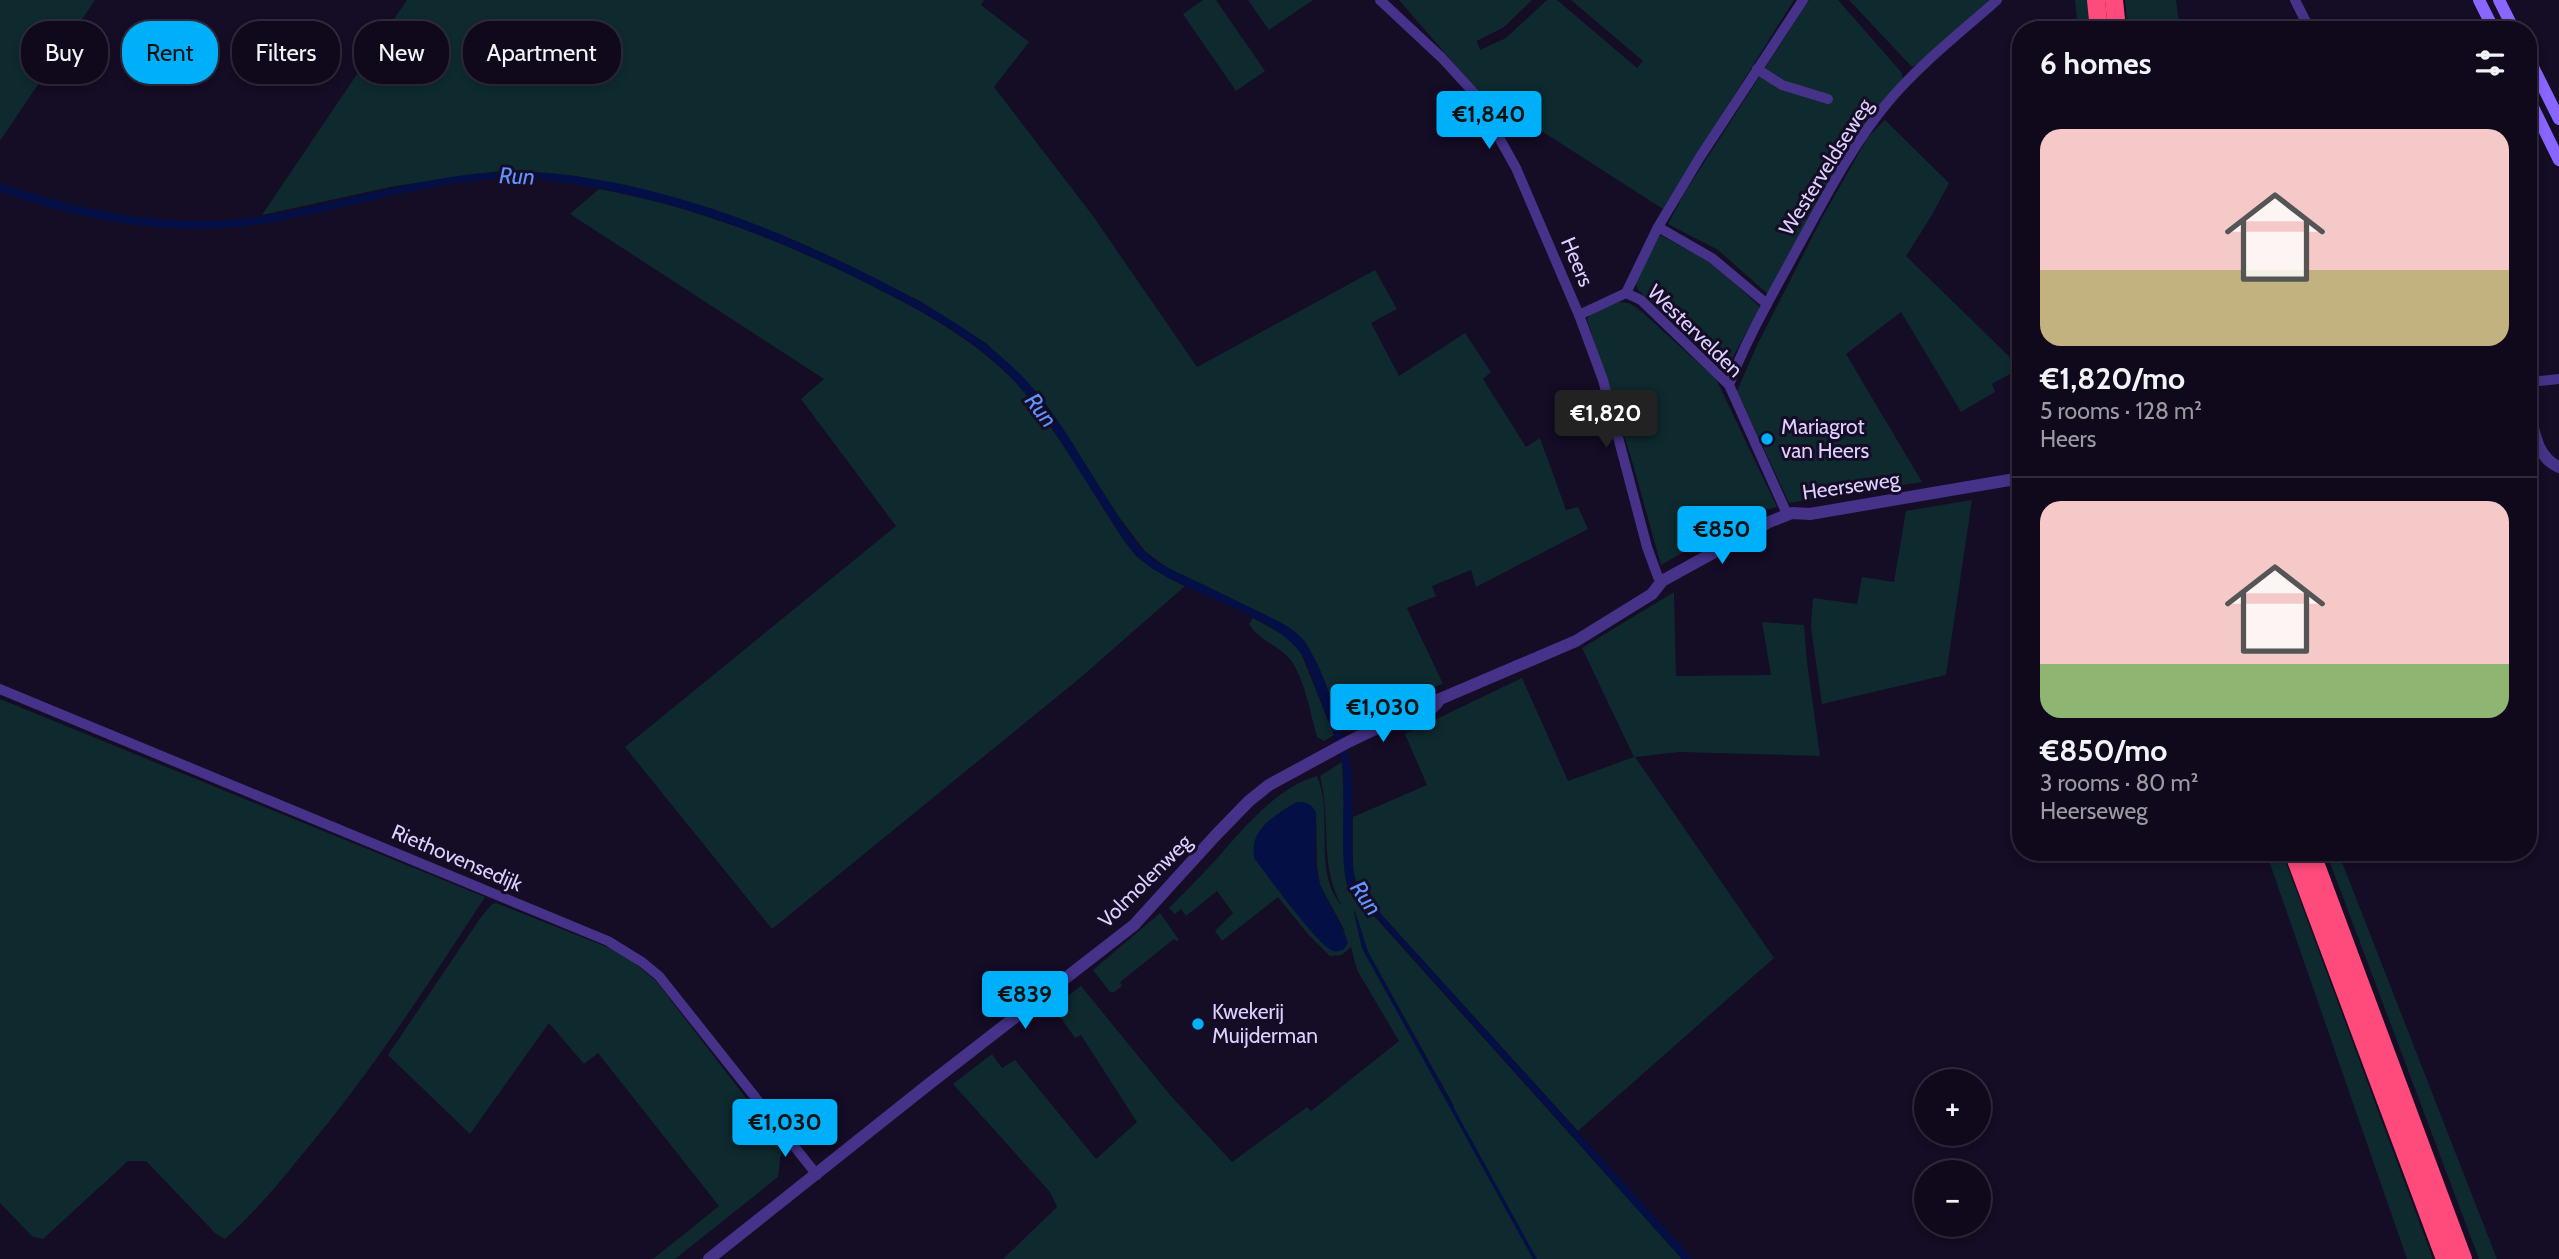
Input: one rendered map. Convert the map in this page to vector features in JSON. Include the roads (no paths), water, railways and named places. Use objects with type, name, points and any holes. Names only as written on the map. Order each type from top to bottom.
[{"type":"highway","points":[[2096,0],[2098,21]]},
{"type":"highway","points":[[2114,0],[2116,21]]},
{"type":"highway","points":[[2296,861],[2445,1259]]},
{"type":"highway","points":[[2314,861],[2463,1259]]},
{"type":"main road","points":[[2479,0],[2490,21]]},
{"type":"main road","points":[[2498,0],[2509,21]]},
{"type":"main road","points":[[2537,75],[2559,119]]},
{"type":"main road","points":[[2537,115],[2559,160]]},
{"type":"street","name":"Heers","points":[[1380,0],[1442,58],[1474,93],[1516,168],[1579,315],[1603,380],[1647,547],[1662,581]]},
{"type":"street","name":"Westervelden","points":[[1579,315],[1626,293],[1658,227],[1700,157],[1803,0]]},
{"type":"street","name":"Westerveldseweg","points":[[1729,385],[1767,304],[1831,188],[1886,105],[1910,77],[1997,0]]},
{"type":"street","points":[[2295,0],[2306,21]]},
{"type":"street","points":[[1757,69],[1783,85],[1828,99]]},
{"type":"street","points":[[1658,227],[1712,258],[1767,304]]},
{"type":"street","name":"Westervelden","points":[[1626,293],[1641,300],[1729,385],[1787,514]]},
{"type":"street","points":[[2537,381],[2559,379]]},
{"type":"street","points":[[2537,443],[2548,460],[2559,467]]},
{"type":"street","name":"Heerseweg","points":[[1309,763],[1404,715],[1431,710],[1440,699],[1576,641],[1652,594],[1662,581],[1787,514],[1810,514],[2012,480]]},
{"type":"street","name":"Riethovensedijk","points":[[0,689],[608,941],[659,976],[817,1175]]},
{"type":"street","name":"Volmolenweg","points":[[709,1259],[1134,925],[1249,801],[1269,785],[1309,763]]},
{"type":"water","name":"Run","points":[[520,171],[567,175],[661,193],[751,223],[839,260],[900,291],[955,323],[1005,360],[1046,404],[1125,527],[1145,552],[1171,569],[1285,625],[1305,642],[1327,689],[1350,765],[1353,867],[1360,891],[1693,1259],[1682,1259],[1375,915],[1350,892],[1344,866],[1341,754],[1308,666],[1293,644],[1276,630],[1159,573],[1141,560],[1124,540],[1036,406],[988,356],[945,325],[833,267],[729,224],[620,193],[544,180],[514,178],[442,185],[261,224],[195,229],[162,228],[96,219],[0,192],[0,183],[91,209],[184,221],[216,220],[281,213],[450,177]]},
{"type":"water","points":[[1297,802],[1308,804],[1316,813],[1315,850],[1318,878],[1348,943],[1339,951],[1326,947],[1255,859],[1255,840],[1259,832],[1272,818]]},
{"type":"water","points":[[1354,908],[1368,952],[1537,1259],[1533,1259],[1362,948]]},
{"type":"place","name":"Mariagrot van Heers","points":[[1767,439]]},
{"type":"place","name":"Kwekerij Muijderman","points":[[1198,1024]]}]
